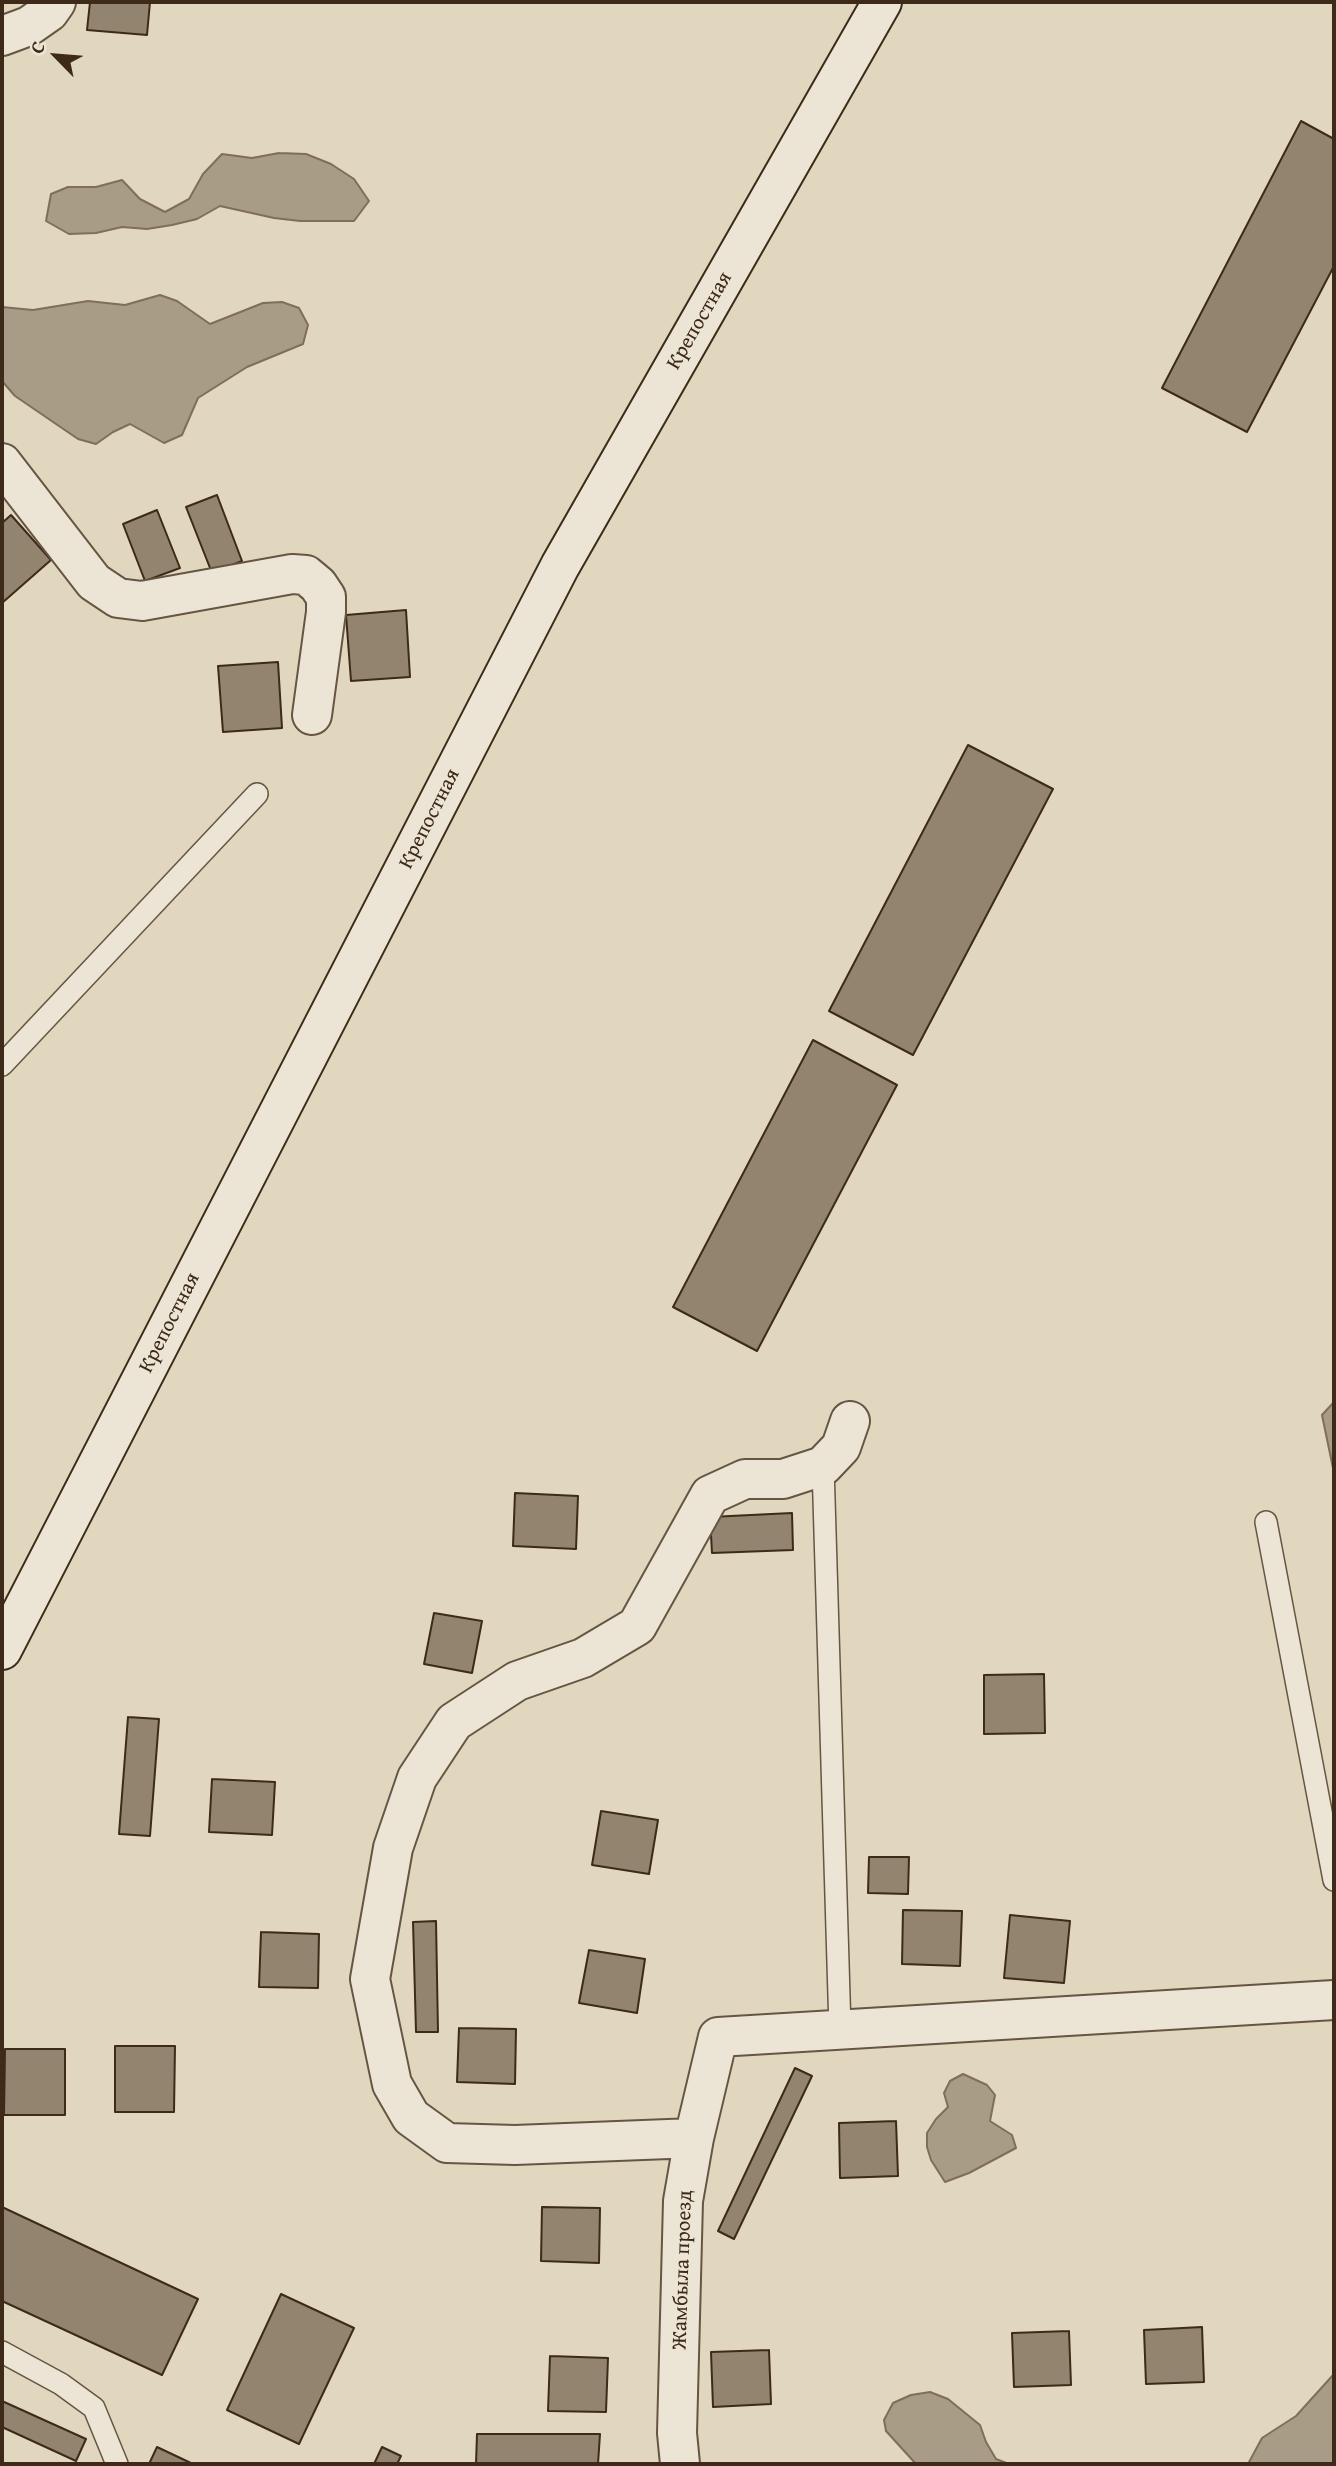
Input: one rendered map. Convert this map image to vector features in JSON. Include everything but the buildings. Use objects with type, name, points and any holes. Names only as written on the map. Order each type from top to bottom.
[{"type":"street","points":[[2,36],[29,26],[49,12],[56,2]]},
{"type":"street","name":"Крепостная","points":[[2,1650],[561,566],[882,2]]},
{"type":"street","points":[[2,463],[94,582],[118,598],[142,601],[292,574],[306,575],[318,585],[326,597],[312,715]]},
{"type":"street","points":[[694,2138],[515,2145],[447,2143],[411,2118],[392,2084],[370,1979],[393,1848],[417,1778],[454,1722],[517,1681],[583,1658],[637,1626],[710,1495],[745,1479],[783,1479],[823,1466],[841,1447],[850,1421]]},
{"type":"street","points":[[840,2029],[1334,2000]]},
{"type":"street","name":"Жамбыла проезд","points":[[680,2464],[677,2433],[683,2201],[694,2138],[718,2036],[840,2029]]},
{"type":"lane","points":[[2,1065],[257,794]]},
{"type":"lane","points":[[823,1466],[840,2029]]},
{"type":"lane","points":[[1266,1522],[1334,1880]]},
{"type":"lane","points":[[2,2352],[61,2384],[94,2408],[117,2464]]},
{"type":"shaded area","points":[[279,153],[306,154],[331,164],[354,179],[369,201],[354,221],[300,221],[220,206],[197,219],[147,229],[122,227],[96,233],[69,234],[46,221],[51,194],[68,187],[96,187],[122,180],[140,199],[165,212],[189,199],[203,174],[222,154],[252,158]]},
{"type":"shaded area","points":[[160,295],[177,301],[210,324],[263,303],[282,302],[299,308],[308,325],[303,344],[247,367],[198,398],[182,435],[164,443],[130,424],[96,444],[78,439],[15,396],[2,381],[2,307],[33,310],[88,301],[125,305]]},
{"type":"shaded area","points":[[1334,1402],[1334,1473],[1322,1415]]},
{"type":"shaded area","points":[[963,2074],[987,2085],[995,2095],[990,2121],[1012,2135],[1016,2148],[969,2173],[945,2182],[931,2160],[927,2133],[948,2107],[944,2093],[950,2081]]},
{"type":"shaded area","points":[[1334,2374],[1334,2464],[1248,2464],[1262,2438],[1296,2416]]},
{"type":"shaded area","points":[[930,2392],[948,2399],[980,2425],[996,2459],[1009,2464],[916,2464],[886,2431],[884,2420],[893,2403],[911,2395]]}]
